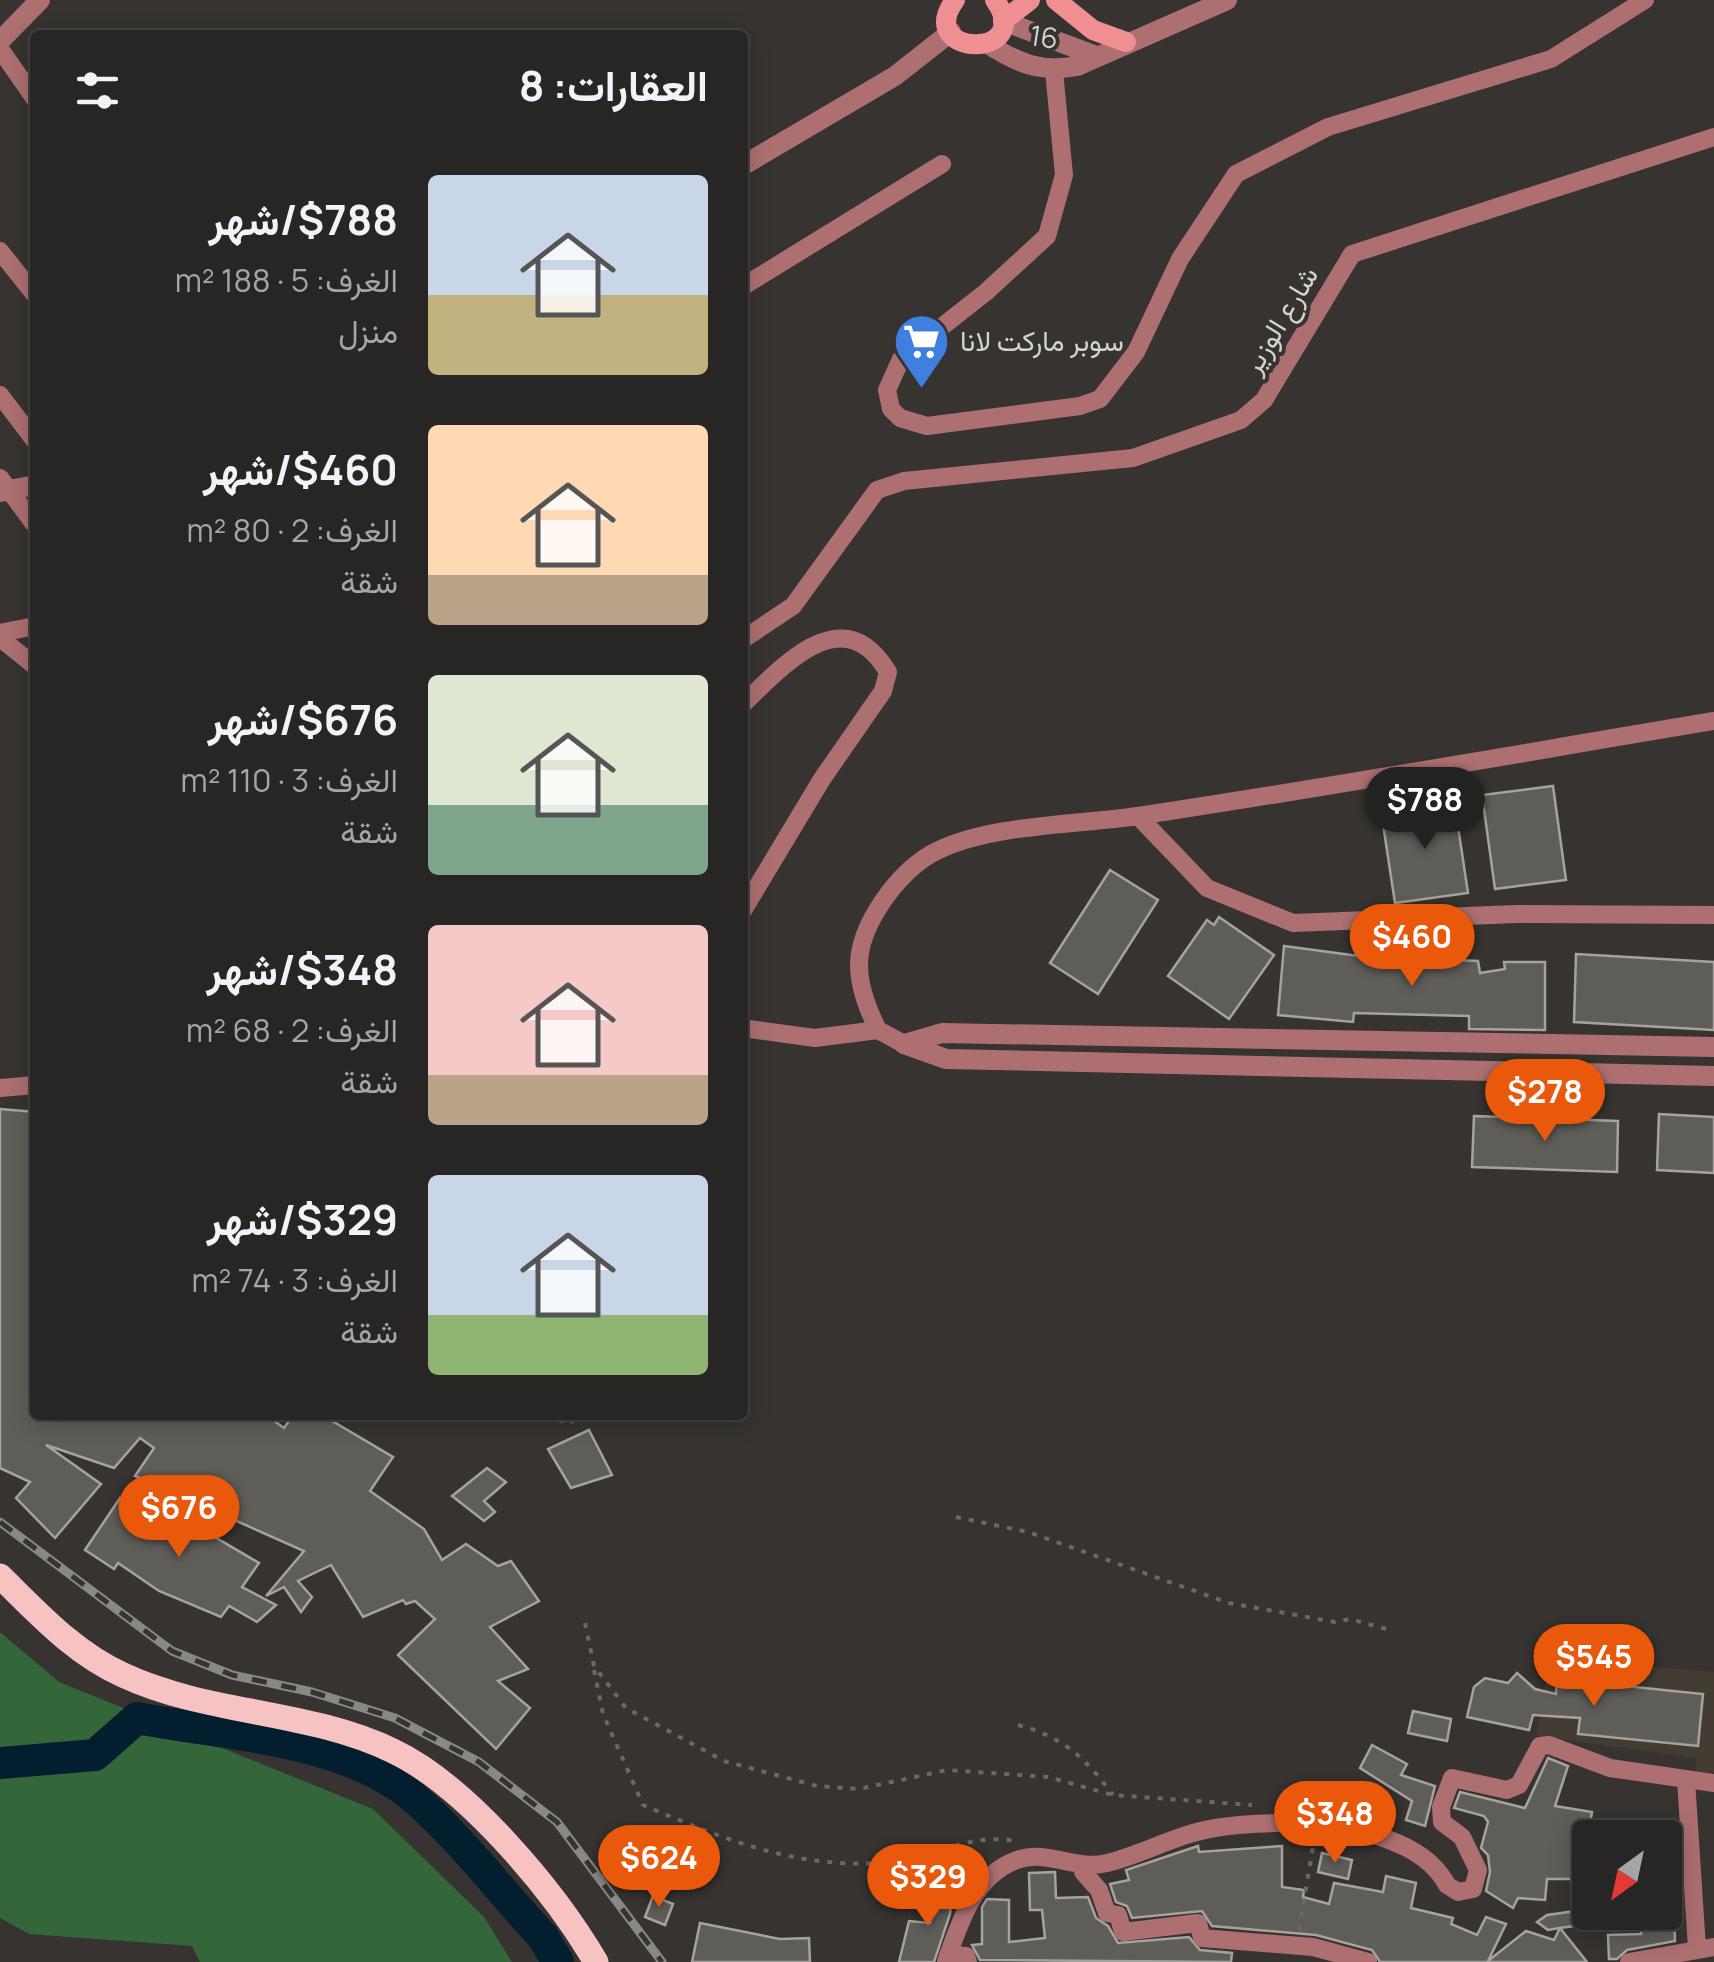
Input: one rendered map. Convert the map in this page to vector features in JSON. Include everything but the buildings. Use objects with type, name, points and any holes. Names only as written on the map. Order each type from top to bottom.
[{"type":"main road","points":[[955,0],[948,15],[951,32],[971,46],[988,44],[1003,21],[1030,0]]},
{"type":"main road","points":[[995,0],[1003,21]]},
{"type":"main road","points":[[1056,0],[1093,30],[1126,42]]},
{"type":"main road","points":[[0,1576],[78,1649],[124,1676],[191,1698],[362,1738],[425,1770],[497,1834],[596,1962]]},
{"type":"street","points":[[0,41],[40,0]]},
{"type":"street","name":"16","points":[[988,44],[1020,64],[1054,71],[1077,66],[1094,55],[1226,0]]},
{"type":"street","points":[[1054,71],[1064,174],[1048,236],[986,292],[901,359],[887,390],[892,409],[900,418],[926,426],[1080,406],[1100,399],[1136,352],[1180,259],[1236,174],[1328,127],[1551,59],[1645,0]]},
{"type":"street","name":"16","points":[[1003,21],[1094,55]]},
{"type":"street","points":[[748,162],[895,76],[951,32]]},
{"type":"street","points":[[0,49],[30,93]]},
{"type":"street","name":"شارع الوزير","points":[[748,636],[793,606],[878,490],[904,481],[1133,458],[1241,420],[1264,400],[1352,254],[1714,137]]},
{"type":"street","points":[[748,283],[942,164]]},
{"type":"street","points":[[0,250],[30,289]]},
{"type":"street","points":[[0,395],[30,434]]},
{"type":"street","points":[[4,487],[30,485]]},
{"type":"street","points":[[4,487],[30,519]]},
{"type":"street","points":[[0,635],[30,627]]},
{"type":"street","points":[[0,635],[30,662]]},
{"type":"street","points":[[748,699],[789,661],[811,645],[831,639],[856,640],[878,656],[888,672],[883,691],[822,779],[748,902]]},
{"type":"street","points":[[878,1030],[864,1001],[859,963],[868,931],[896,882],[932,854],[982,836],[1138,816],[1714,721]]},
{"type":"street","points":[[1138,816],[1206,888],[1292,923],[1516,914],[1714,915]]},
{"type":"street","points":[[748,1029],[815,1038],[878,1030],[946,1059],[1714,1076]]},
{"type":"street","points":[[904,1044],[942,1033],[1714,1046]]},
{"type":"street","points":[[0,1088],[30,1085]]},
{"type":"street","points":[[968,1962],[966,1956],[947,1959],[954,1928],[986,1882],[1016,1860],[1046,1855],[1083,1865],[1107,1863],[1215,1828],[1317,1825],[1405,1845],[1440,1871],[1447,1885],[1465,1891],[1473,1889],[1478,1870],[1462,1837],[1442,1822],[1441,1807],[1452,1778],[1507,1790],[1529,1775],[1540,1746],[1549,1745],[1610,1768],[1714,1784]]},
{"type":"street","points":[[1630,1962],[1705,1947],[1686,1780]]},
{"type":"street","points":[[1083,1865],[1083,1872],[1099,1890],[1106,1912],[1118,1915],[1123,1932],[1198,1923],[1202,1938],[1297,1945],[1368,1962]]},
{"type":"path","points":[[956,1517],[1028,1532],[1229,1603],[1335,1622],[1350,1619],[1386,1629]]},
{"type":"path","points":[[585,1623],[603,1714],[642,1805],[744,1848],[882,1864],[956,1843],[998,1838],[1035,1846],[1046,1855]]},
{"type":"path","points":[[594,1666],[626,1708],[663,1732],[724,1761],[818,1786],[859,1788],[947,1770],[1048,1777],[1113,1795],[1269,1806]]},
{"type":"path","points":[[1018,1725],[1053,1734],[1084,1757],[1113,1795]]},
{"type":"path","points":[[1297,1945],[1317,1825]]},
{"type":"shaded area","points":[[1550,1658],[1714,1672],[1714,1773],[1696,1772],[1696,1758],[1537,1736]]},
{"type":"green space","points":[[0,1632],[59,1682],[373,1809],[484,1917],[512,1962],[200,1962],[192,1946],[29,1934],[0,1918]]},
{"type":"waterway","points":[[0,1763],[95,1755],[137,1718],[281,1742],[352,1762],[384,1777],[430,1812],[543,1937],[558,1962]]},
{"type":"railway","points":[[0,1522],[172,1651],[232,1675],[312,1692],[395,1718],[479,1762],[557,1822],[662,1962]]},
{"type":"place","name":"سوبر ماركت لانا","points":[[921,390]]}]
